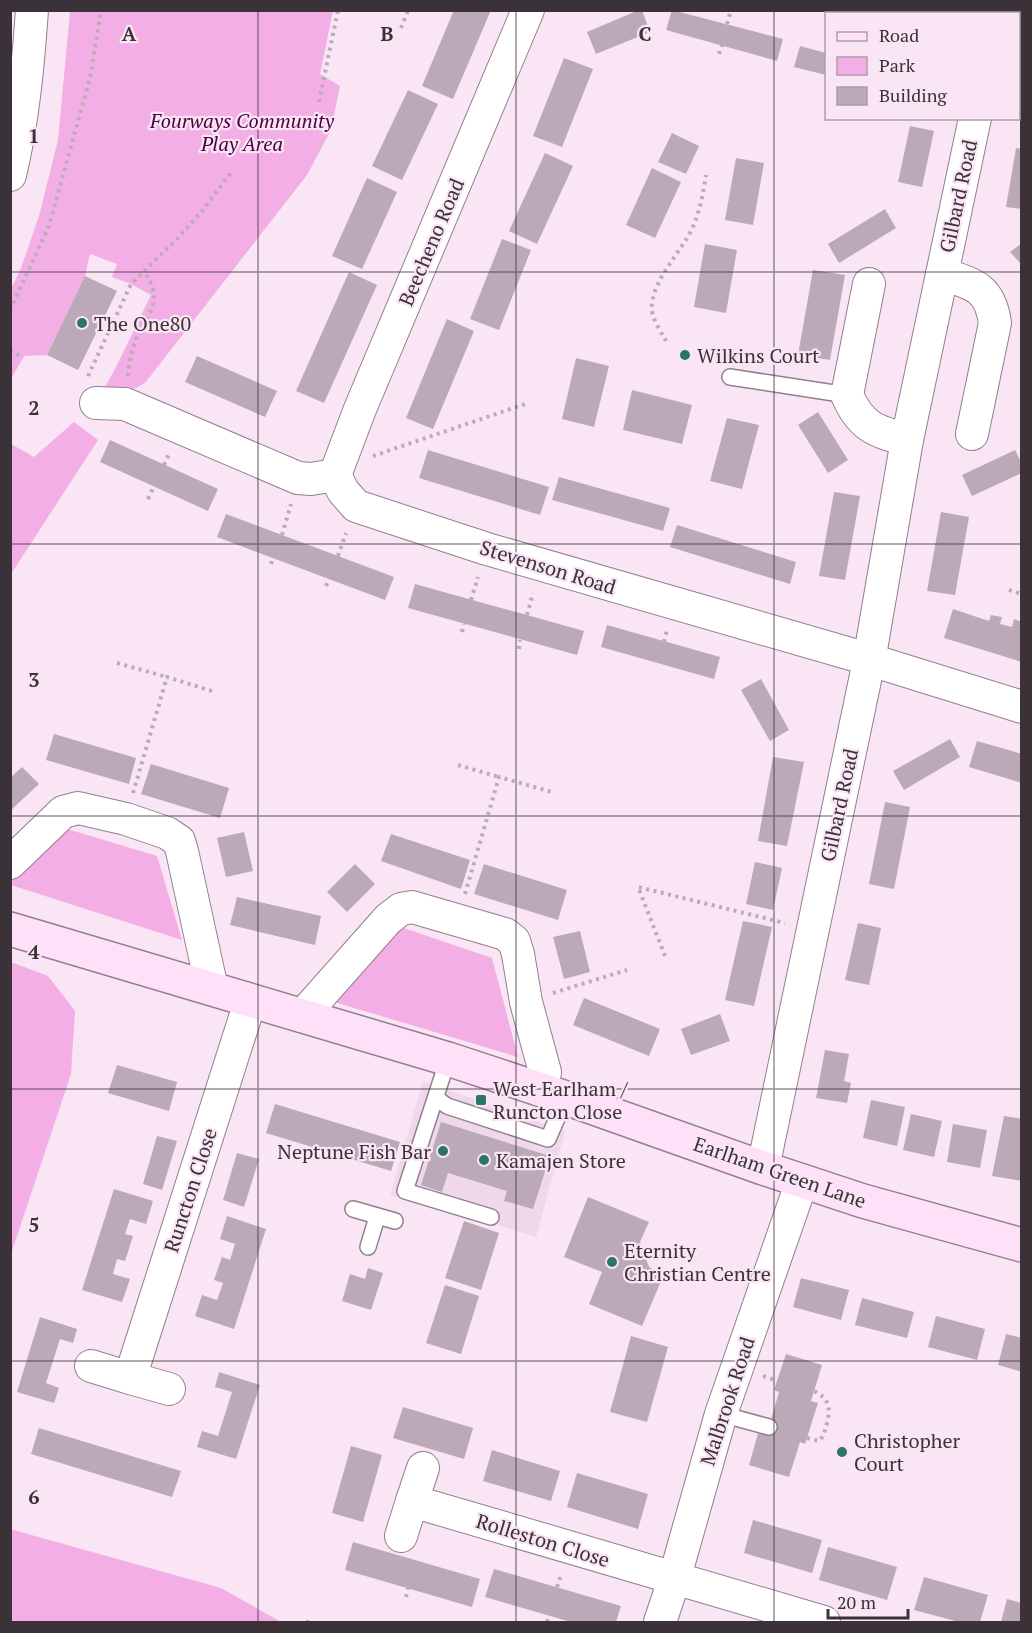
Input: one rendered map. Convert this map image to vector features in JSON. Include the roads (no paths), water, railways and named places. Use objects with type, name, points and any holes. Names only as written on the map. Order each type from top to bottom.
[{"type":"street","points":[[10,176],[21,123],[32,10]]},
{"type":"street","name":"Beecheno Road","points":[[335,475],[360,410],[528,10]]},
{"type":"street","name":"Gilbard Road","points":[[763,1168],[869,661],[907,441],[975,120]]},
{"type":"street","name":"Gilbard Road","points":[[942,274],[963,281],[985,293],[993,308],[995,323],[972,434]]},
{"type":"street","points":[[869,284],[847,395],[855,412],[867,425],[907,441]]},
{"type":"street","points":[[103,394],[298,478],[311,479],[335,475]]},
{"type":"street","name":"Stevenson Road","points":[[335,475],[356,506],[487,549],[1022,707]]},
{"type":"street","points":[[10,863],[63,812],[78,808],[126,819],[167,833],[178,841],[212,989]]},
{"type":"street","points":[[302,1016],[388,919],[401,909],[412,908],[505,934],[514,941],[526,1002],[545,1072],[554,1094]]},
{"type":"street","name":"Earlham Green Lane","points":[[10,929],[448,1059],[802,1181],[979,1235],[1022,1245]]},
{"type":"street","name":"Runcton Close","points":[[130,1377],[250,1002]]},
{"type":"street","name":"Malbrook Road","points":[[660,1623],[721,1414],[802,1181]]},
{"type":"street","points":[[91,1366],[169,1389]]},
{"type":"street","points":[[401,1536],[423,1468]]},
{"type":"street","name":"Rolleston Close","points":[[412,1501],[824,1623]]},
{"type":"lane","points":[[730,377],[847,395]]},
{"type":"lane","points":[[448,1059],[405,1191],[491,1217]]},
{"type":"lane","points":[[436,1098],[447,1106],[548,1138],[554,1094]]},
{"type":"lane","points":[[353,1209],[395,1221]]},
{"type":"lane","points":[[368,1247],[377,1217]]},
{"type":"lane","points":[[721,1414],[769,1427]]},
{"type":"place","name":"The One80","points":[[82,323]]},
{"type":"place","name":"Wilkins Court","points":[[685,355]]},
{"type":"place","name":"West Earlham / Runcton Close","points":[[481,1100]]},
{"type":"place","name":"Neptune Fish Bar","points":[[443,1151]]},
{"type":"place","name":"Kamajen Store","points":[[484,1160]]},
{"type":"place","name":"Eternity Christian Centre","points":[[612,1262]]},
{"type":"place","name":"Christopher Court","points":[[842,1452]]},
{"type":"park label","name":"Fourways Community Play Area","points":[[242,132]]}]
